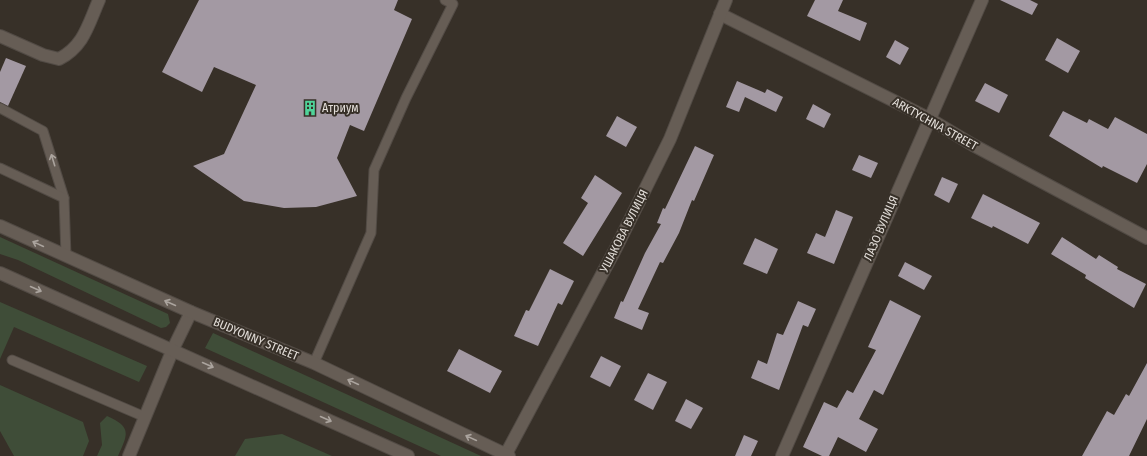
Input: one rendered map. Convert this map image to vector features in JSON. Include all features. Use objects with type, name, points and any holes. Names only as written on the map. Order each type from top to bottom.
[{"type":"street","points":[[0,36],[43,55],[59,59],[68,55],[79,44],[99,0]]},
{"type":"street","name":"УШАКОВА ВУЛИЦЯ","points":[[508,455],[616,248],[670,139],[726,0]]},
{"type":"street","name":"ЛАЗО ВУЛИЦЯ","points":[[782,456],[928,118],[982,0]]},
{"type":"street","name":"ARKTYCHNA STREET","points":[[720,14],[928,118],[973,146],[1147,238]]},
{"type":"street","name":"BUDYONNY STREET","points":[[0,226],[191,312],[314,363],[508,455]]},
{"type":"street","points":[[0,273],[173,349],[408,456]]},
{"type":"street","points":[[129,456],[173,349],[191,312]]},
{"type":"lane","points":[[314,363],[371,233],[374,170],[406,98],[453,4],[445,0]]},
{"type":"lane","points":[[0,108],[43,131],[64,198],[66,256]]},
{"type":"lane","points":[[0,168],[64,198]]},
{"type":"lane","points":[[12,360],[145,417]]},
{"type":"green space","points":[[0,237],[168,314],[170,323],[166,327],[161,328],[18,260],[0,254]]},
{"type":"green space","points":[[0,302],[147,366],[139,382],[14,327],[0,359]]},
{"type":"green space","points":[[213,333],[481,456],[441,456],[205,348]]},
{"type":"green space","points":[[0,385],[83,422],[89,441],[83,456],[14,456],[0,431]]},
{"type":"green space","points":[[107,416],[121,424],[126,432],[126,437],[118,456],[97,456],[102,445],[100,423]]},
{"type":"green space","points":[[282,434],[332,456],[235,456],[245,439]]},
{"type":"building","name":"Атриум","points":[[199,0],[398,0],[394,10],[412,19],[364,131],[350,125],[337,158],[357,196],[316,207],[284,208],[244,201],[193,166],[224,154],[256,85],[214,67],[202,92],[162,72]]},
{"type":"building","points":[[815,0],[843,0],[838,11],[867,23],[860,41],[807,16]]},
{"type":"building","points":[[1000,0],[1030,0],[1038,4],[1032,15]]},
{"type":"building","points":[[1057,38],[1080,51],[1068,73],[1045,60]]},
{"type":"building","points":[[895,40],[909,48],[900,65],[886,57]]},
{"type":"building","points":[[6,58],[26,66],[8,106],[0,102],[0,72]]},
{"type":"building","points":[[737,81],[765,93],[767,89],[783,97],[776,112],[745,97],[739,112],[726,107]]},
{"type":"building","points":[[985,83],[1008,95],[999,113],[975,101]]},
{"type":"building","points":[[813,104],[831,114],[824,128],[806,119]]},
{"type":"building","points":[[1063,111],[1087,123],[1089,119],[1108,129],[1115,117],[1147,134],[1147,164],[1137,183],[1103,166],[1102,168],[1049,136]]},
{"type":"building","points":[[617,116],[637,127],[626,147],[606,136]]},
{"type":"building","points":[[695,146],[714,155],[694,201],[692,200],[679,233],[663,263],[660,262],[638,309],[649,313],[642,330],[614,318],[621,301],[623,302],[645,253],[661,224],[657,223],[663,208],[665,209]]},
{"type":"building","points":[[859,155],[878,163],[871,178],[852,170]]},
{"type":"building","points":[[595,175],[622,193],[583,256],[563,243],[588,203],[581,198]]},
{"type":"building","points":[[942,177],[958,184],[949,203],[934,195]]},
{"type":"building","points":[[983,194],[1040,223],[1028,244],[993,226],[992,228],[971,218]]},
{"type":"building","points":[[836,210],[853,217],[834,264],[807,253],[816,233],[825,237]]},
{"type":"building","points":[[1062,237],[1096,259],[1099,255],[1118,267],[1117,269],[1146,284],[1134,308],[1085,278],[1086,275],[1051,254]]},
{"type":"building","points":[[755,238],[778,249],[767,274],[743,264]]},
{"type":"building","points":[[905,262],[932,276],[924,290],[898,276]]},
{"type":"building","points":[[550,269],[574,281],[562,305],[558,303],[538,346],[514,336],[526,310],[529,311]]},
{"type":"building","points":[[890,300],[921,316],[883,395],[874,390],[859,419],[878,429],[866,452],[838,437],[829,456],[822,456],[803,447],[824,402],[837,408],[847,390],[853,393],[876,350],[868,347]]},
{"type":"building","points":[[798,301],[816,309],[808,327],[803,325],[779,390],[751,378],[758,360],[767,364],[777,333],[783,335]]},
{"type":"building","points":[[459,349],[502,371],[490,393],[447,371]]},
{"type":"building","points":[[601,356],[621,366],[610,387],[590,377]]},
{"type":"building","points":[[1147,363],[1147,419],[1129,456],[1082,456],[1107,411],[1114,415],[1126,394],[1129,396]]},
{"type":"building","points":[[648,373],[667,382],[653,410],[634,400]]},
{"type":"building","points":[[686,399],[703,408],[691,429],[675,421]]},
{"type":"building","points":[[744,435],[758,441],[751,456],[735,456]]},
{"type":"place","name":"Атриум","points":[[310,108]]}]
